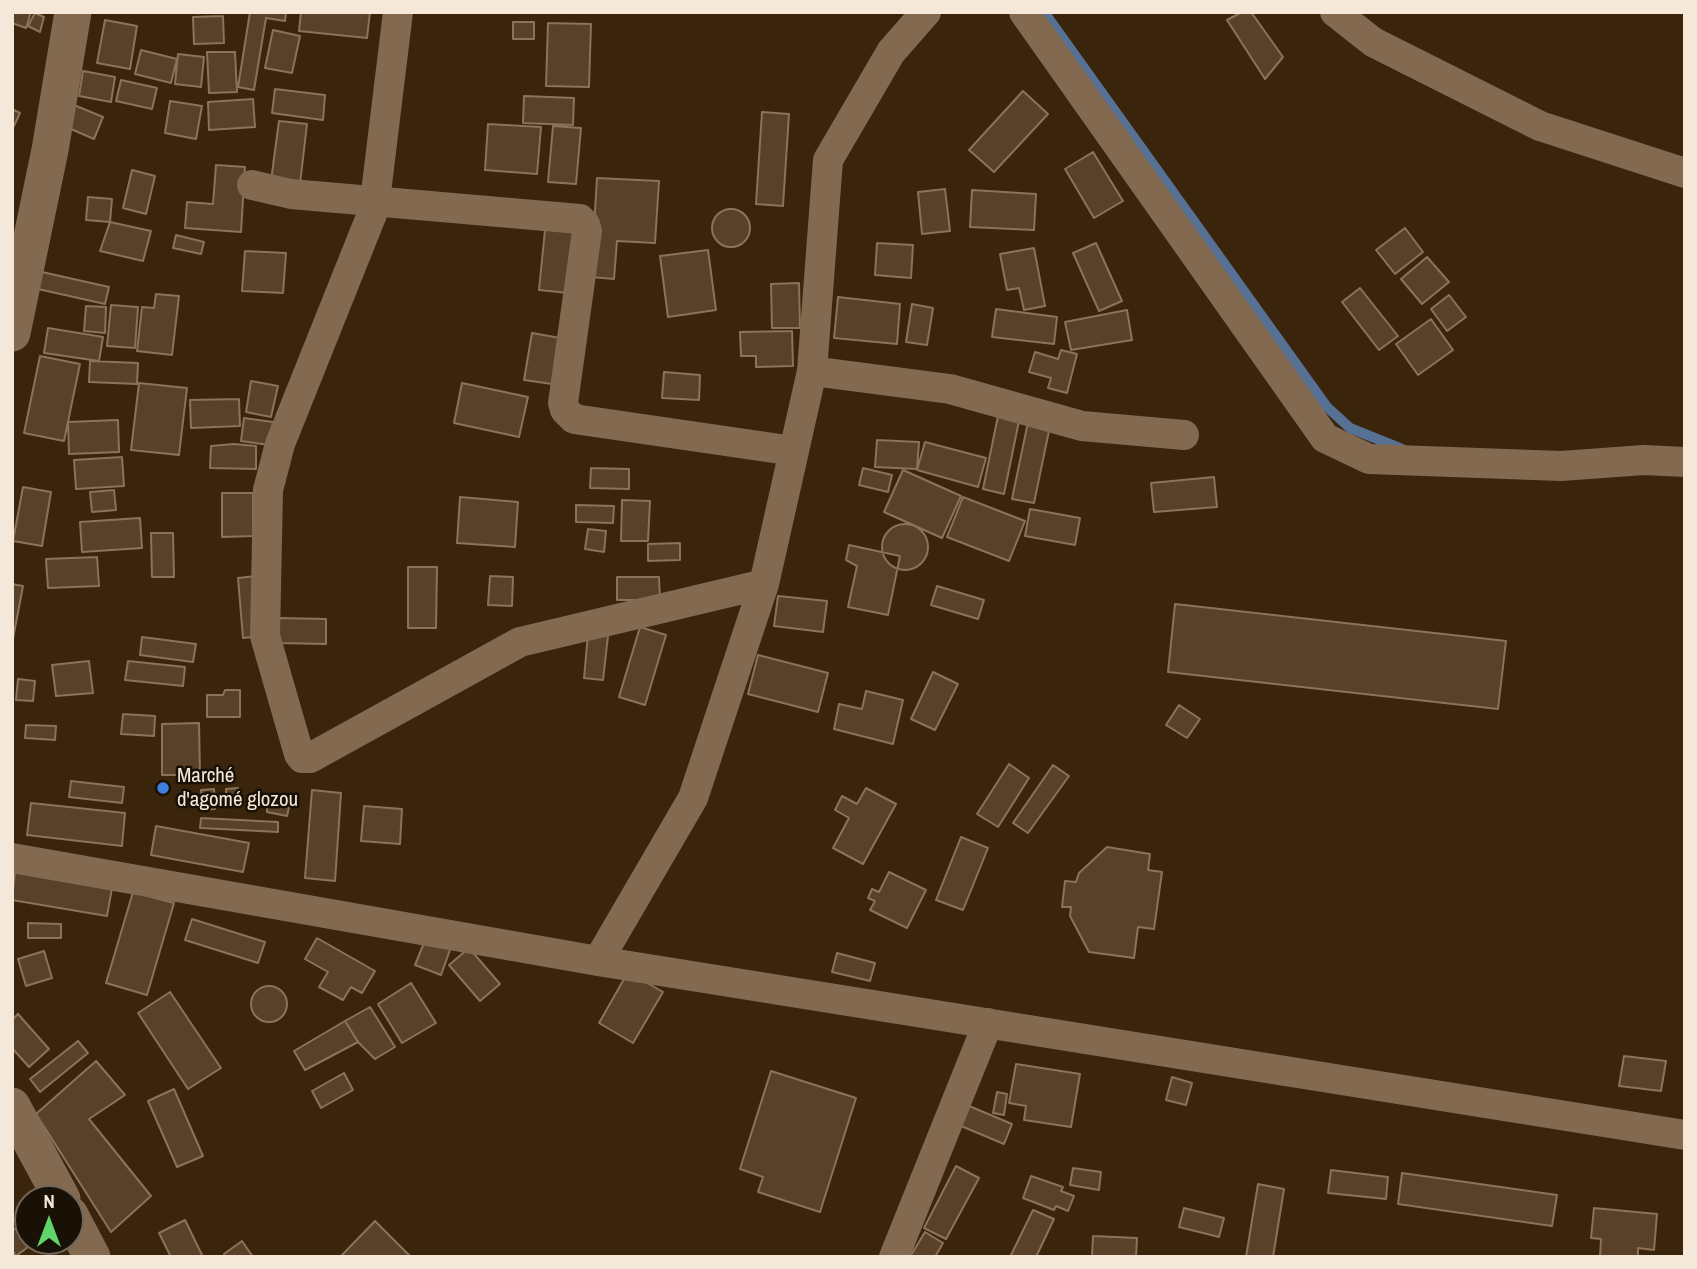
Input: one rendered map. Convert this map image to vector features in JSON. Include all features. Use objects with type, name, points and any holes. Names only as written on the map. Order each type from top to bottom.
[{"type":"street","points":[[12,333],[50,150],[73,12]]},
{"type":"street","points":[[398,12],[374,209],[280,444],[268,490],[265,636],[299,754],[302,758],[310,758],[520,642],[764,584]]},
{"type":"street","points":[[597,961],[693,798],[764,584],[813,372],[828,160],[891,52],[926,12]]},
{"type":"street","points":[[1024,12],[1325,438],[1369,459],[1561,466],[1644,460],[1685,462]]},
{"type":"street","points":[[1335,12],[1373,42],[1539,126],[1685,173]]},
{"type":"street","points":[[252,185],[291,194],[580,219],[587,231],[562,403],[565,410],[574,419],[794,451]]},
{"type":"street","points":[[813,372],[950,390],[1082,426],[1184,435]]},
{"type":"street","points":[[12,858],[597,961],[1685,1135]]},
{"type":"street","points":[[894,1257],[988,1023]]},
{"type":"street","points":[[12,1106],[54,1185]]},
{"type":"building","points":[[12,12],[31,12],[26,28],[12,23]]},
{"type":"building","points":[[250,12],[286,12],[285,21],[266,18],[254,90],[238,87]]},
{"type":"building","points":[[301,12],[370,12],[367,38],[299,31]]},
{"type":"building","points":[[1242,12],[1251,12],[1283,57],[1265,79],[1227,20]]},
{"type":"building","points":[[35,13],[44,17],[40,32],[28,26]]},
{"type":"building","points":[[223,16],[224,43],[194,44],[193,17]]},
{"type":"building","points":[[105,20],[137,26],[130,69],[97,63]]},
{"type":"building","points":[[513,22],[534,22],[534,39],[513,39]]},
{"type":"building","points":[[548,23],[591,24],[589,87],[546,86]]},
{"type":"building","points":[[273,30],[300,36],[292,73],[265,68]]},
{"type":"building","points":[[141,50],[177,59],[171,83],[135,74]]},
{"type":"building","points":[[207,52],[235,52],[237,92],[209,93]]},
{"type":"building","points":[[178,54],[204,57],[201,87],[175,84]]},
{"type":"building","points":[[83,71],[115,77],[111,102],[79,96]]},
{"type":"building","points":[[121,80],[157,88],[152,109],[116,101]]},
{"type":"building","points":[[275,89],[325,95],[323,120],[272,113]]},
{"type":"building","points":[[1023,91],[1048,114],[994,172],[969,150]]},
{"type":"building","points":[[524,96],[574,98],[573,125],[523,123]]},
{"type":"building","points":[[253,99],[255,127],[209,130],[208,102]]},
{"type":"building","points":[[170,101],[202,106],[196,139],[165,133]]},
{"type":"building","points":[[74,105],[103,117],[94,139],[64,126]]},
{"type":"building","points":[[12,109],[20,113],[12,130]]},
{"type":"building","points":[[762,112],[789,114],[783,206],[756,204]]},
{"type":"building","points":[[279,121],[307,124],[300,184],[271,181]]},
{"type":"building","points":[[488,124],[541,127],[537,174],[485,170]]},
{"type":"building","points":[[553,126],[581,128],[576,184],[548,182]]},
{"type":"building","points":[[1093,152],[1123,201],[1094,218],[1065,169]]},
{"type":"building","points":[[216,165],[245,167],[241,232],[185,228],[187,202],[213,204]]},
{"type":"building","points":[[132,170],[155,176],[146,214],[123,208]]},
{"type":"building","points":[[597,178],[659,181],[655,243],[617,241],[614,279],[591,277]]},
{"type":"building","points":[[945,189],[950,231],[922,234],[918,192]]},
{"type":"building","points":[[972,190],[1036,194],[1034,230],[970,227]]},
{"type":"building","points":[[88,197],[112,199],[110,222],[86,220]]},
{"type":"building","points":[[731,209],[745,214],[750,228],[745,242],[731,247],[717,242],[712,228],[717,214]]},
{"type":"building","points":[[546,220],[575,223],[568,293],[539,290]]},
{"type":"building","points":[[110,222],[151,231],[143,261],[100,251]]},
{"type":"building","points":[[1405,228],[1423,252],[1395,274],[1376,250]]},
{"type":"building","points":[[176,235],[204,242],[201,254],[173,248]]},
{"type":"building","points":[[877,243],[913,245],[911,278],[875,275]]},
{"type":"building","points":[[1096,243],[1122,301],[1099,311],[1073,253]]},
{"type":"building","points":[[1034,248],[1045,306],[1024,310],[1019,288],[1007,290],[1000,254]]},
{"type":"building","points":[[708,250],[716,310],[668,317],[660,256]]},
{"type":"building","points":[[245,251],[286,253],[283,293],[242,291]]},
{"type":"building","points":[[1427,257],[1449,282],[1422,304],[1401,279]]},
{"type":"building","points":[[42,272],[109,287],[105,304],[38,289]]},
{"type":"building","points":[[799,283],[800,328],[772,328],[771,284]]},
{"type":"building","points":[[1360,288],[1398,336],[1379,350],[1342,302]]},
{"type":"building","points":[[156,294],[179,296],[172,355],[137,351],[142,307],[154,308]]},
{"type":"building","points":[[1449,295],[1466,317],[1447,331],[1431,309]]},
{"type":"building","points":[[838,297],[900,304],[897,344],[834,338]]},
{"type":"building","points":[[912,304],[933,308],[927,345],[906,342]]},
{"type":"building","points":[[111,305],[138,307],[135,348],[107,346]]},
{"type":"building","points":[[86,306],[106,307],[105,333],[84,331]]},
{"type":"building","points":[[996,309],[1057,317],[1054,344],[992,337]]},
{"type":"building","points":[[1127,310],[1132,340],[1071,350],[1065,322]]},
{"type":"building","points":[[1431,319],[1453,350],[1418,375],[1396,344]]},
{"type":"building","points":[[48,328],[103,337],[99,361],[44,353]]},
{"type":"building","points":[[792,331],[793,366],[756,367],[756,356],[741,356],[740,332]]},
{"type":"building","points":[[532,333],[560,338],[552,384],[524,380]]},
{"type":"building","points":[[1061,350],[1077,354],[1067,393],[1048,388],[1051,378],[1029,372],[1035,352],[1058,359]]},
{"type":"building","points":[[40,356],[80,364],[64,441],[24,433]]},
{"type":"building","points":[[90,361],[138,363],[137,384],[89,382]]},
{"type":"building","points":[[664,372],[700,375],[699,400],[662,398]]},
{"type":"building","points":[[251,381],[278,386],[271,417],[246,412]]},
{"type":"building","points":[[139,383],[187,388],[179,455],[131,450]]},
{"type":"building","points":[[462,383],[528,397],[519,437],[454,423]]},
{"type":"building","points":[[239,399],[240,426],[191,428],[190,400]]},
{"type":"building","points":[[998,416],[1019,421],[1004,494],[983,489]]},
{"type":"building","points":[[244,418],[273,422],[269,445],[241,441]]},
{"type":"building","points":[[118,420],[119,452],[69,454],[68,422]]},
{"type":"building","points":[[1028,422],[1050,426],[1034,503],[1012,499]]},
{"type":"building","points":[[877,440],[919,442],[917,469],[875,467]]},
{"type":"building","points":[[925,442],[986,458],[978,487],[917,470]]},
{"type":"building","points":[[211,446],[256,446],[256,469],[210,468]]},
{"type":"building","points":[[122,457],[124,486],[76,489],[74,460]]},
{"type":"building","points":[[591,468],[629,469],[629,489],[590,488]]},
{"type":"building","points":[[863,468],[892,475],[888,492],[859,485]]},
{"type":"building","points":[[903,470],[961,496],[942,538],[884,512]]},
{"type":"building","points":[[1214,477],[1217,507],[1154,512],[1151,483]]},
{"type":"building","points":[[23,487],[51,492],[42,546],[13,541]]},
{"type":"building","points":[[114,490],[116,510],[92,512],[90,492]]},
{"type":"building","points":[[222,493],[253,493],[253,536],[222,537]]},
{"type":"building","points":[[460,497],[518,502],[515,547],[457,543]]},
{"type":"building","points":[[963,497],[1025,521],[1009,561],[947,537]]},
{"type":"building","points":[[622,500],[650,501],[648,541],[621,541]]},
{"type":"building","points":[[576,505],[614,506],[613,523],[576,522]]},
{"type":"building","points":[[1030,509],[1080,518],[1075,545],[1025,536]]},
{"type":"building","points":[[140,518],[142,548],[82,552],[80,522]]},
{"type":"building","points":[[905,524],[921,531],[928,547],[921,563],[905,570],[889,563],[882,547],[889,531]]},
{"type":"building","points":[[588,529],[606,531],[604,552],[585,549]]},
{"type":"building","points":[[151,533],[173,533],[174,577],[152,577]]},
{"type":"building","points":[[680,543],[680,560],[648,561],[648,544]]},
{"type":"building","points":[[849,545],[900,556],[888,615],[848,607],[857,566],[846,560]]},
{"type":"building","points":[[97,557],[99,586],[48,588],[46,559]]},
{"type":"building","points":[[408,567],[437,567],[436,628],[408,628]]},
{"type":"building","points":[[256,576],[262,636],[243,638],[238,578]]},
{"type":"building","points":[[490,576],[513,577],[512,606],[488,605]]},
{"type":"building","points":[[617,577],[659,577],[660,600],[617,600]]},
{"type":"building","points":[[12,584],[23,586],[12,644]]},
{"type":"building","points":[[937,586],[984,600],[978,619],[931,605]]},
{"type":"building","points":[[778,596],[827,601],[823,632],[774,626]]},
{"type":"building","points":[[1175,604],[1506,641],[1498,709],[1168,672]]},
{"type":"building","points":[[279,618],[326,619],[326,644],[279,643]]},
{"type":"building","points":[[640,627],[666,635],[645,705],[619,697]]},
{"type":"building","points":[[588,634],[608,636],[603,680],[584,678]]},
{"type":"building","points":[[142,637],[196,644],[193,662],[140,655]]},
{"type":"building","points":[[758,655],[828,673],[818,712],[748,694]]},
{"type":"building","points":[[89,661],[93,693],[56,696],[52,665]]},
{"type":"building","points":[[128,661],[185,667],[183,686],[125,680]]},
{"type":"building","points":[[933,672],[958,684],[935,730],[911,719]]},
{"type":"building","points":[[18,679],[35,681],[33,701],[16,700]]},
{"type":"building","points":[[225,690],[240,690],[240,717],[207,717],[207,695],[223,695]]},
{"type":"building","points":[[866,691],[903,700],[893,744],[834,729],[839,704],[862,709]]},
{"type":"building","points":[[1179,705],[1200,719],[1187,738],[1166,725]]},
{"type":"building","points":[[123,714],[155,716],[154,736],[121,734]]},
{"type":"building","points":[[199,723],[200,775],[162,775],[162,724]]},
{"type":"building","points":[[26,725],[56,726],[55,740],[25,738]]},
{"type":"building","points":[[1009,764],[1029,778],[998,827],[977,814]]},
{"type":"building","points":[[1053,765],[1069,776],[1028,833],[1013,823]]},
{"type":"building","points":[[71,781],[124,787],[122,803],[69,797]]},
{"type":"building","points":[[238,788],[239,806],[227,807],[226,789]]},
{"type":"building","points":[[866,788],[896,804],[863,864],[833,848],[849,818],[835,810],[842,796],[857,804]]},
{"type":"building","points":[[214,789],[215,809],[202,810],[201,790]]},
{"type":"building","points":[[312,790],[341,793],[335,881],[305,878]]},
{"type":"building","points":[[267,794],[291,799],[287,816],[267,812]]},
{"type":"building","points":[[31,803],[125,813],[122,846],[27,835]]},
{"type":"building","points":[[364,806],[402,809],[400,844],[361,841]]},
{"type":"building","points":[[201,818],[278,822],[278,832],[200,828]]},
{"type":"building","points":[[156,826],[249,843],[243,872],[151,855]]},
{"type":"building","points":[[961,837],[988,848],[963,910],[936,900]]},
{"type":"building","points":[[1107,847],[1150,854],[1148,870],[1162,872],[1154,929],[1138,927],[1134,958],[1089,952],[1070,916],[1071,907],[1062,907],[1065,881],[1076,882],[1079,873]]},
{"type":"building","points":[[15,872],[112,888],[107,916],[12,900]]},
{"type":"building","points":[[889,872],[926,890],[907,928],[870,910],[875,901],[868,898],[872,889],[879,892]]},
{"type":"building","points":[[133,892],[174,903],[147,995],[106,983]]},
{"type":"building","points":[[192,919],[265,942],[258,963],[185,940]]},
{"type":"building","points":[[28,923],[61,924],[61,938],[28,938]]},
{"type":"building","points":[[317,938],[375,971],[362,993],[351,987],[343,1000],[319,987],[328,972],[305,959]]},
{"type":"building","points":[[426,938],[451,947],[441,975],[415,965]]},
{"type":"building","points":[[469,948],[500,984],[480,1001],[449,965]]},
{"type":"building","points":[[44,951],[52,978],[26,986],[18,959]]},
{"type":"building","points":[[837,953],[875,963],[870,981],[832,972]]},
{"type":"building","points":[[628,972],[663,992],[633,1043],[599,1023]]},
{"type":"building","points":[[411,983],[436,1023],[402,1043],[378,1004]]},
{"type":"building","points":[[269,986],[282,991],[287,1004],[282,1017],[269,1022],[256,1017],[251,1004],[256,991]]},
{"type":"building","points":[[170,992],[221,1068],[188,1089],[138,1013]]},
{"type":"building","points":[[370,1007],[395,1047],[375,1059],[358,1042],[345,1021]]},
{"type":"building","points":[[18,1014],[49,1049],[29,1067],[12,1048],[12,1020]]},
{"type":"building","points":[[345,1021],[358,1042],[305,1070],[294,1051]]},
{"type":"building","points":[[78,1041],[88,1053],[40,1092],[30,1079]]},
{"type":"building","points":[[1624,1056],[1666,1061],[1661,1091],[1619,1086]]},
{"type":"building","points":[[96,1061],[125,1095],[89,1119],[151,1196],[111,1232],[84,1190],[84,1185],[81,1185],[36,1114]]},
{"type":"building","points":[[1016,1064],[1080,1074],[1071,1127],[1024,1120],[1026,1106],[1009,1103]]},
{"type":"building","points":[[771,1071],[856,1098],[820,1212],[758,1192],[763,1177],[740,1169]]},
{"type":"building","points":[[344,1073],[353,1090],[321,1108],[312,1091]]},
{"type":"building","points":[[1172,1077],[1192,1083],[1186,1105],[1166,1100]]},
{"type":"building","points":[[174,1089],[203,1156],[177,1167],[148,1101]]},
{"type":"building","points":[[997,1092],[1007,1094],[1004,1115],[993,1113]]},
{"type":"building","points":[[969,1106],[1012,1124],[1004,1144],[961,1126]]},
{"type":"building","points":[[956,1166],[979,1178],[946,1239],[924,1228]]},
{"type":"building","points":[[1073,1168],[1101,1172],[1099,1190],[1070,1185]]},
{"type":"building","points":[[1331,1170],[1388,1177],[1386,1199],[1328,1193]]},
{"type":"building","points":[[1402,1173],[1557,1195],[1552,1226],[1398,1204]]},
{"type":"building","points":[[1031,1176],[1063,1187],[1061,1191],[1074,1196],[1068,1211],[1056,1206],[1054,1210],[1023,1198]]},
{"type":"building","points":[[1258,1184],[1284,1189],[1273,1257],[1246,1257]]},
{"type":"building","points":[[1184,1208],[1224,1218],[1219,1237],[1179,1227]]},
{"type":"building","points":[[1594,1208],[1657,1214],[1654,1250],[1638,1248],[1638,1257],[1600,1257],[1601,1239],[1591,1238]]},
{"type":"building","points":[[1033,1210],[1054,1219],[1036,1257],[1010,1257]]},
{"type":"building","points":[[185,1220],[203,1257],[171,1257],[159,1233]]},
{"type":"building","points":[[375,1221],[411,1257],[340,1257]]},
{"type":"building","points":[[14,1230],[14,1253],[12,1250]]},
{"type":"building","points":[[925,1232],[943,1243],[935,1257],[910,1257]]},
{"type":"building","points":[[1093,1236],[1137,1238],[1136,1257],[1092,1257]]},
{"type":"building","points":[[242,1241],[253,1257],[225,1257],[224,1254]]},
{"type":"waterway","points":[[1044,12],[1327,407],[1350,428],[1402,449]]},
{"type":"place","name":"Marché d'agomé glozou","points":[[163,788]]}]
